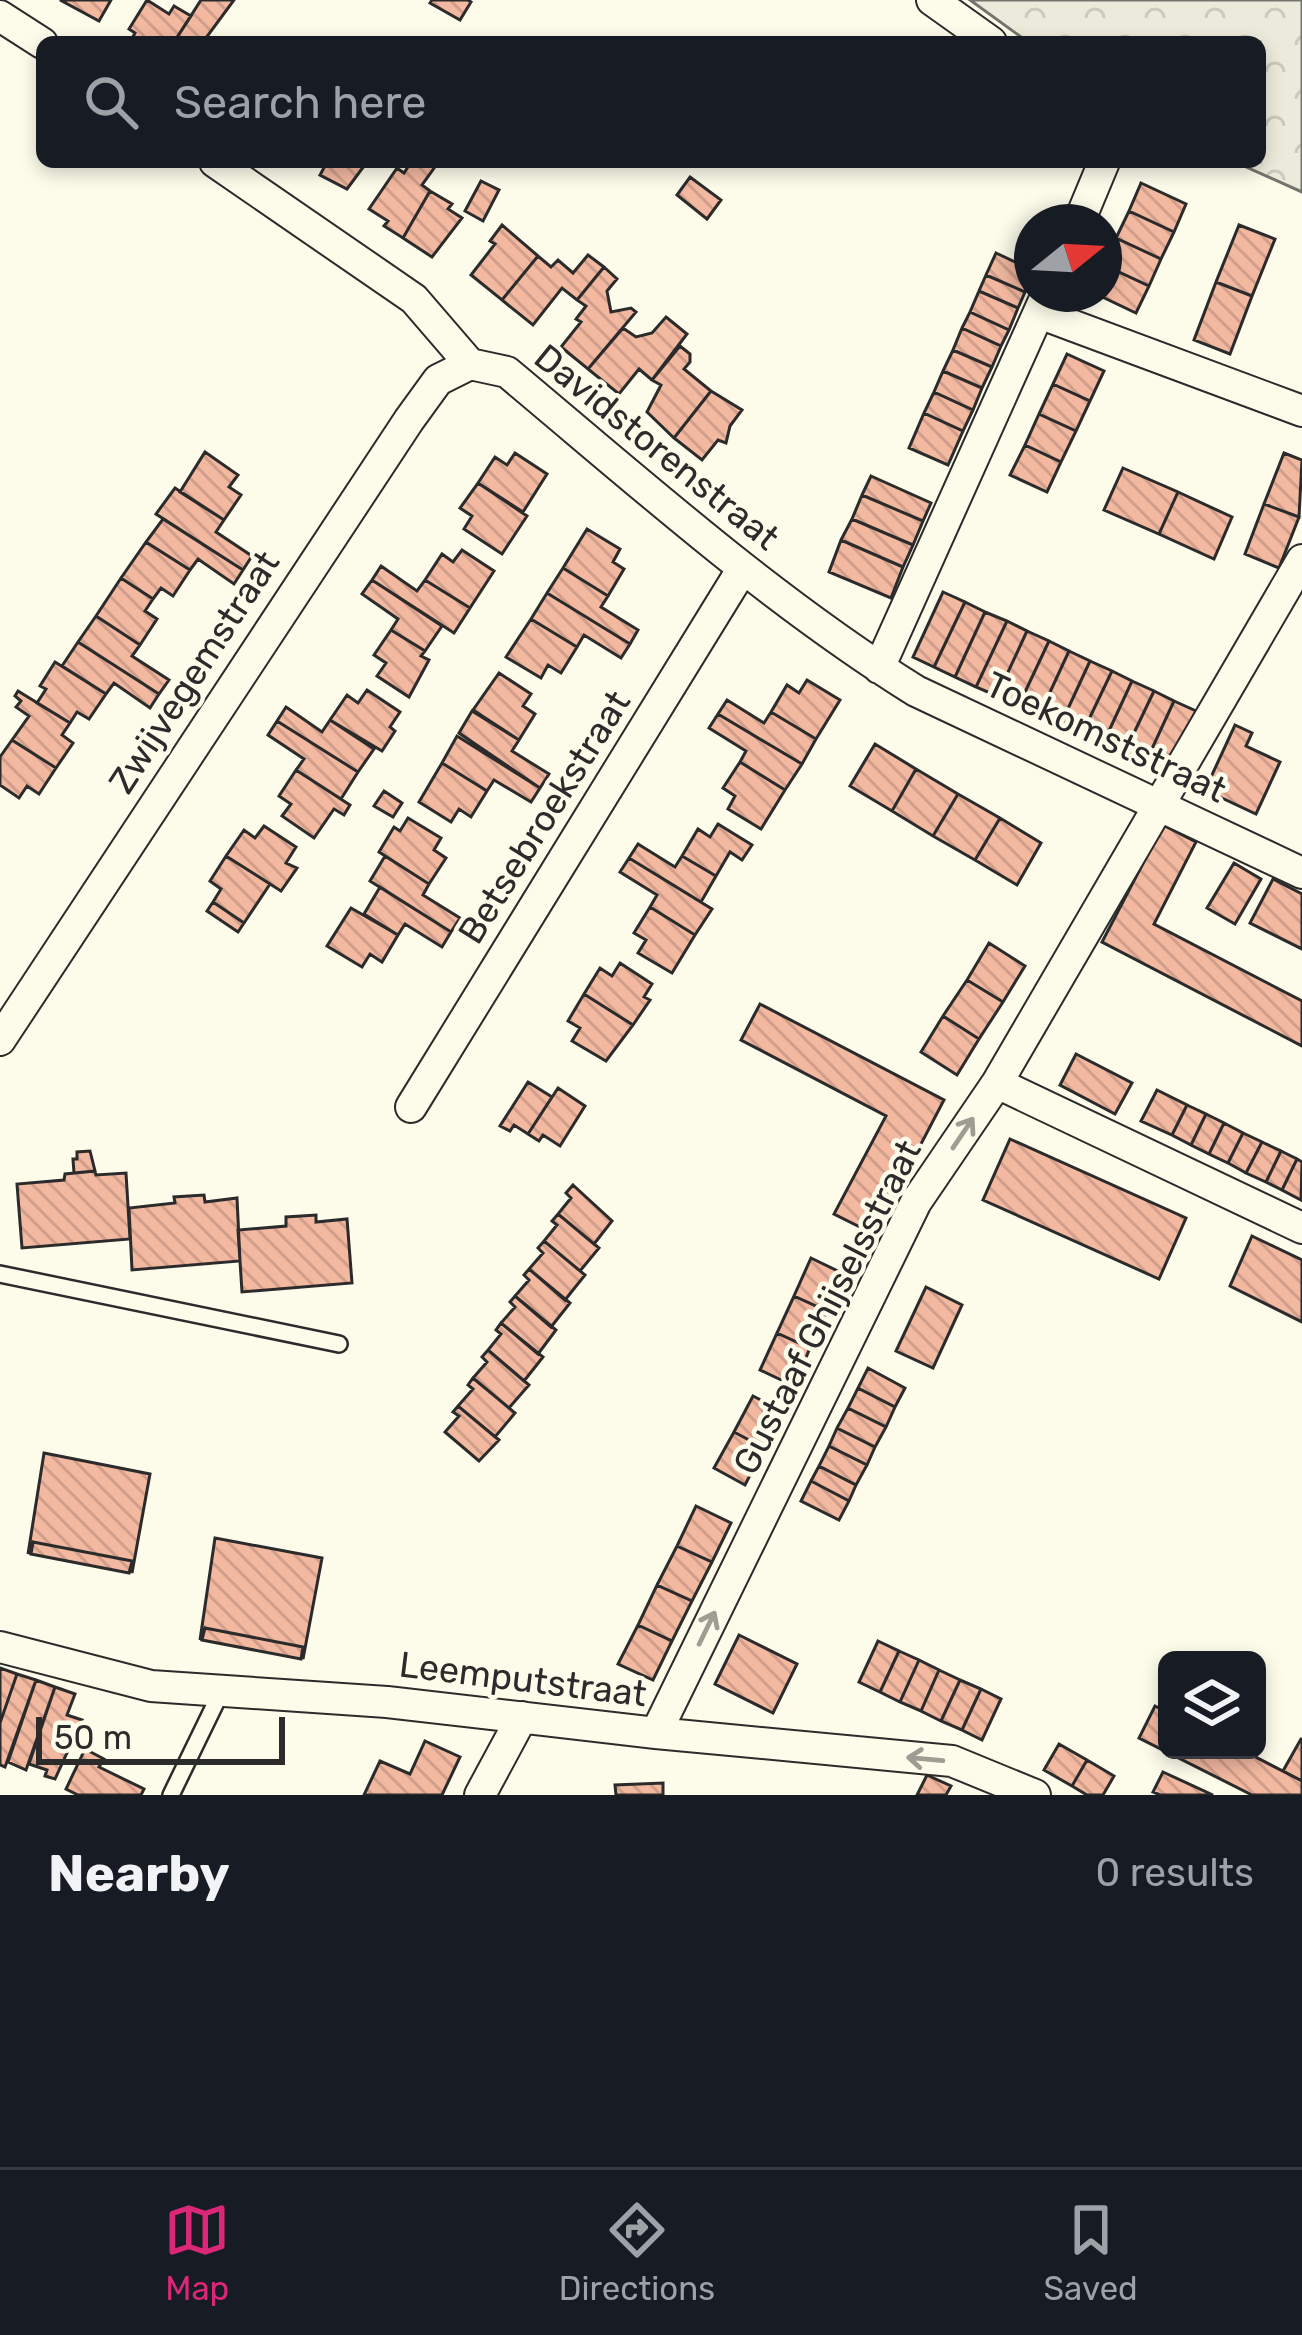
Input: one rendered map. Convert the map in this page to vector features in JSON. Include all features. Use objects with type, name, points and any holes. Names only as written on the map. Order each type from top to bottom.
[{"type":"street","points":[[932,0],[983,36]]},
{"type":"street","points":[[0,16],[36,39]]},
{"type":"street","name":"Davidstorenstraat","points":[[224,168],[414,298],[470,364],[507,372],[743,568],[879,668]]},
{"type":"street","points":[[1087,204],[1100,172]]},
{"type":"street","points":[[879,668],[1039,312]]},
{"type":"street","points":[[1065,312],[1302,411]]},
{"type":"street","name":"Zwijvegemstraat","points":[[0,1040],[409,420],[438,380],[470,364]]},
{"type":"street","name":"Gustaaf Ghijselsstraat","points":[[656,1733],[916,1202],[997,1083],[1302,560]]},
{"type":"street","name":"Betsebroekstraat","points":[[411,1107],[743,568]]},
{"type":"street","name":"Toekomststraat","points":[[879,668],[916,691],[1302,873]]},
{"type":"street","points":[[997,1083],[1302,1228]]},
{"type":"street","name":"Leemputstraat","points":[[0,1647],[151,1685],[388,1702],[952,1761],[1035,1795]]},
{"type":"street","points":[[480,1795],[521,1717]]},
{"type":"lane","points":[[0,1274],[339,1344]]},
{"type":"lane","points":[[171,1795],[221,1692]]},
{"type":"green space","points":[[970,0],[1302,0],[1302,192],[1248,168],[1266,168],[1266,36],[1020,36]]},
{"type":"building","points":[[60,0],[111,0],[99,21]]},
{"type":"building","points":[[147,0],[169,14],[174,6],[191,16],[178,36],[133,36],[129,29]]},
{"type":"building","points":[[201,0],[234,0],[207,36],[178,36]]},
{"type":"building","points":[[471,2],[460,20],[430,3]]},
{"type":"building","points":[[324,168],[363,168],[347,189],[320,175]]},
{"type":"building","points":[[397,168],[404,173],[407,168],[434,168],[422,185],[430,191],[403,238],[369,209]]},
{"type":"building","points":[[690,177],[721,200],[707,219],[677,195]]},
{"type":"building","points":[[481,181],[499,190],[483,221],[465,211]]},
{"type":"building","points":[[1141,183],[1186,204],[1174,232],[1129,211]]},
{"type":"building","points":[[430,191],[452,204],[448,209],[462,218],[432,257],[403,238]]},
{"type":"building","points":[[1129,211],[1174,232],[1161,259],[1122,241]]},
{"type":"building","points":[[502,225],[538,256],[502,300],[471,275],[495,244],[490,241]]},
{"type":"building","points":[[1239,225],[1275,239],[1252,296],[1216,282]]},
{"type":"building","points":[[1122,241],[1161,259],[1149,286],[1122,273]]},
{"type":"building","points":[[996,253],[1014,262],[1014,287],[986,275]]},
{"type":"building","points":[[588,255],[604,267],[577,300],[562,288],[533,325],[502,300],[538,256],[551,267],[558,260],[573,273]]},
{"type":"building","points":[[604,267],[617,279],[607,291],[611,312],[631,308],[636,312],[588,369],[561,347],[581,322],[576,319],[586,306],[577,300]]},
{"type":"building","points":[[1122,273],[1149,286],[1136,313],[1122,306]]},
{"type":"building","points":[[986,275],[1014,287],[1014,306],[979,291]]},
{"type":"building","points":[[1216,282],[1252,296],[1230,354],[1194,340]]},
{"type":"building","points":[[979,291],[1014,306],[1016,312],[1009,330],[970,312]]},
{"type":"building","points":[[970,312],[1009,330],[1001,346],[962,328]]},
{"type":"building","points":[[666,317],[687,334],[652,380],[639,369],[619,394],[588,369],[623,328],[636,337],[652,333]]},
{"type":"building","points":[[962,328],[1001,346],[992,367],[953,350]]},
{"type":"building","points":[[680,346],[690,354],[684,369],[711,391],[674,438],[647,412],[661,385],[652,380]]},
{"type":"building","points":[[953,350],[992,367],[982,388],[943,371]]},
{"type":"building","points":[[1067,354],[1104,371],[1090,401],[1053,384]]},
{"type":"building","points":[[943,371],[982,388],[973,410],[934,392]]},
{"type":"building","points":[[1053,384],[1090,401],[1076,431],[1039,414]]},
{"type":"building","points":[[711,391],[742,410],[730,426],[726,443],[718,440],[702,460],[674,438]]},
{"type":"building","points":[[934,392],[973,410],[963,431],[924,413]]},
{"type":"building","points":[[924,413],[963,431],[948,465],[909,448]]},
{"type":"building","points":[[1039,414],[1076,431],[1061,462],[1025,445]]},
{"type":"building","points":[[1025,445],[1061,462],[1047,492],[1010,475]]},
{"type":"building","points":[[205,452],[238,475],[229,487],[241,495],[224,520],[180,492]]},
{"type":"building","points":[[515,453],[547,474],[523,512],[478,483],[495,457],[507,465]]},
{"type":"building","points":[[1284,453],[1302,460],[1299,517],[1264,504]]},
{"type":"building","points":[[1123,468],[1178,492],[1159,534],[1104,510]]},
{"type":"building","points":[[871,476],[931,503],[923,521],[862,495]]},
{"type":"building","points":[[478,483],[527,516],[502,554],[464,529],[472,516],[460,508]]},
{"type":"building","points":[[175,488],[224,520],[216,532],[252,556],[243,570],[156,514]]},
{"type":"building","points":[[1178,492],[1232,517],[1214,559],[1159,534]]},
{"type":"building","points":[[862,495],[923,521],[913,545],[852,519]]},
{"type":"building","points":[[1264,504],[1299,517],[1279,568],[1245,554]]},
{"type":"building","points":[[163,519],[243,570],[234,584],[198,559],[190,570],[146,542]]},
{"type":"building","points":[[852,519],[913,545],[903,567],[841,540]]},
{"type":"building","points":[[587,529],[620,549],[613,562],[624,569],[608,596],[563,568]]},
{"type":"building","points":[[841,540],[903,567],[891,598],[829,572]]},
{"type":"building","points":[[146,542],[190,570],[173,596],[161,588],[153,599],[121,578]]},
{"type":"building","points":[[462,550],[494,571],[470,608],[425,580],[442,554],[453,562]]},
{"type":"building","points":[[381,566],[417,591],[425,580],[470,608],[454,633],[372,580]]},
{"type":"building","points":[[563,568],[608,596],[601,607],[638,630],[630,644],[547,593]]},
{"type":"building","points":[[121,578],[153,599],[145,611],[157,619],[140,645],[96,616]]},
{"type":"building","points":[[372,580],[442,626],[425,651],[391,630],[398,619],[362,594]]},
{"type":"building","points":[[943,592],[965,602],[934,667],[913,657]]},
{"type":"building","points":[[547,593],[630,644],[621,658],[584,635],[577,647],[531,619]]},
{"type":"building","points":[[965,602],[985,612],[955,677],[934,667]]},
{"type":"building","points":[[985,612],[1007,621],[976,687],[955,677]]},
{"type":"building","points":[[96,616],[140,645],[132,656],[169,680],[159,694],[78,642]]},
{"type":"building","points":[[531,619],[577,647],[561,673],[548,665],[541,678],[506,657]]},
{"type":"building","points":[[1007,621],[1027,631],[997,696],[976,687]]},
{"type":"building","points":[[391,630],[425,651],[421,656],[429,660],[409,697],[377,676],[386,663],[374,655]]},
{"type":"building","points":[[1027,631],[1049,641],[1018,707],[997,696]]},
{"type":"building","points":[[1049,641],[1069,651],[1039,716],[1018,707]]},
{"type":"building","points":[[78,642],[159,694],[150,708],[114,683],[106,694],[62,666]]},
{"type":"building","points":[[1069,651],[1090,661],[1060,726],[1039,716]]},
{"type":"building","points":[[1090,661],[1112,671],[1081,736],[1060,726]]},
{"type":"building","points":[[55,662],[106,694],[89,719],[77,712],[70,723],[37,703],[46,689],[40,686]]},
{"type":"building","points":[[1112,671],[1132,681],[1102,746],[1081,736]]},
{"type":"building","points":[[499,673],[531,694],[523,706],[535,714],[519,740],[473,710]]},
{"type":"building","points":[[807,680],[840,700],[816,739],[771,712],[787,685],[799,693]]},
{"type":"building","points":[[1132,681],[1154,691],[1123,756],[1102,746]]},
{"type":"building","points":[[367,690],[400,712],[382,751],[330,720],[347,695],[358,703]]},
{"type":"building","points":[[18,691],[70,723],[62,735],[73,743],[56,768],[12,740],[29,716],[16,707],[21,701],[15,696]]},
{"type":"building","points":[[1154,691],[1174,701],[1144,766],[1123,756]]},
{"type":"building","points":[[727,700],[764,723],[771,712],[816,739],[802,764],[718,714]]},
{"type":"building","points":[[1174,701],[1196,711],[1165,776],[1144,766]]},
{"type":"building","points":[[286,707],[322,732],[330,720],[374,749],[358,772],[277,721]]},
{"type":"building","points":[[472,711],[519,740],[512,751],[549,774],[540,788],[459,733]]},
{"type":"building","points":[[718,714],[802,764],[785,790],[740,762],[746,751],[709,728]]},
{"type":"building","points":[[277,721],[358,772],[341,799],[296,770],[304,759],[268,735]]},
{"type":"building","points":[[1235,725],[1252,733],[1246,746],[1280,762],[1256,814],[1205,790]]},
{"type":"building","points":[[457,736],[540,788],[531,802],[494,780],[487,791],[442,763]]},
{"type":"building","points":[[12,740],[56,768],[39,794],[27,786],[19,798],[0,785],[0,757]]},
{"type":"building","points":[[875,744],[916,769],[892,811],[850,786]]},
{"type":"building","points":[[740,762],[785,790],[761,829],[728,809],[735,796],[723,788]]},
{"type":"building","points":[[442,763],[487,791],[471,817],[459,809],[451,822],[419,802]]},
{"type":"building","points":[[916,769],[958,794],[933,836],[892,811]]},
{"type":"building","points":[[296,770],[350,805],[344,815],[334,809],[314,838],[282,816],[291,804],[279,796]]},
{"type":"building","points":[[384,791],[402,803],[393,817],[374,806]]},
{"type":"building","points":[[958,794],[1000,818],[975,860],[933,836]]},
{"type":"building","points":[[408,818],[441,838],[434,850],[446,858],[429,884],[379,852],[394,827],[400,831]]},
{"type":"building","points":[[1000,818],[1041,843],[1017,885],[975,860]]},
{"type":"building","points":[[718,824],[752,845],[742,860],[730,852],[716,876],[682,856],[698,829],[710,837]]},
{"type":"building","points":[[1163,825],[1196,842],[1154,924],[1302,1001],[1302,1046],[1102,942]]},
{"type":"building","points":[[264,826],[296,847],[286,863],[297,868],[281,891],[226,856],[244,830],[255,838]]},
{"type":"building","points":[[638,844],[675,867],[682,856],[716,876],[701,902],[629,858]]},
{"type":"building","points":[[226,856],[270,884],[244,923],[213,902],[221,889],[210,881]]},
{"type":"building","points":[[385,856],[429,884],[423,895],[460,918],[451,932],[370,881]]},
{"type":"building","points":[[629,858],[712,909],[695,935],[650,907],[657,895],[620,872]]},
{"type":"building","points":[[1234,863],[1261,879],[1235,924],[1207,908]]},
{"type":"building","points":[[1273,879],[1302,894],[1302,949],[1250,923]]},
{"type":"building","points":[[380,887],[451,932],[442,947],[405,924],[398,935],[364,914]]},
{"type":"building","points":[[213,902],[244,923],[238,932],[207,911]]},
{"type":"building","points":[[650,907],[695,935],[672,973],[638,953],[646,940],[634,933]]},
{"type":"building","points":[[351,908],[398,935],[382,962],[370,954],[362,967],[327,946]]},
{"type":"building","points":[[989,943],[1025,966],[1003,1002],[967,980]]},
{"type":"building","points":[[620,963],[652,984],[644,997],[650,1000],[633,1025],[584,994],[600,968],[612,976]]},
{"type":"building","points":[[967,980],[1003,1002],[979,1039],[943,1016]]},
{"type":"building","points":[[584,994],[633,1025],[606,1061],[572,1041],[580,1028],[568,1021]]},
{"type":"building","points":[[760,1004],[944,1100],[874,1234],[834,1214],[886,1116],[741,1040]]},
{"type":"building","points":[[943,1016],[979,1039],[957,1075],[921,1052]]},
{"type":"building","points":[[1076,1054],[1132,1083],[1115,1114],[1060,1085]]},
{"type":"building","points":[[528,1082],[552,1097],[528,1134],[514,1125],[510,1131],[500,1126]]},
{"type":"building","points":[[558,1088],[585,1106],[560,1146],[543,1135],[539,1141],[528,1134]]},
{"type":"building","points":[[1157,1090],[1187,1105],[1172,1135],[1141,1121]]},
{"type":"building","points":[[1187,1105],[1206,1114],[1191,1145],[1172,1135]]},
{"type":"building","points":[[1206,1114],[1224,1123],[1209,1154],[1191,1145]]},
{"type":"building","points":[[1224,1123],[1243,1133],[1228,1163],[1209,1154]]},
{"type":"building","points":[[1243,1133],[1262,1142],[1246,1173],[1228,1163]]},
{"type":"building","points":[[1010,1139],[1186,1218],[1159,1279],[983,1200]]},
{"type":"building","points":[[1262,1142],[1281,1151],[1266,1182],[1246,1173]]},
{"type":"building","points":[[90,1151],[95,1171],[74,1173],[77,1152]]},
{"type":"building","points":[[1281,1151],[1297,1159],[1282,1190],[1266,1182]]},
{"type":"building","points":[[1297,1159],[1302,1162],[1301,1200],[1282,1190]]},
{"type":"building","points":[[95,1171],[96,1175],[126,1173],[130,1239],[22,1248],[17,1184],[64,1180],[65,1174]]},
{"type":"building","points":[[573,1185],[612,1221],[594,1244],[558,1214],[571,1198],[566,1193]]},
{"type":"building","points":[[204,1195],[205,1202],[237,1198],[240,1261],[132,1270],[129,1208]]},
{"type":"building","points":[[558,1214],[599,1248],[580,1271],[544,1241],[557,1225],[552,1221]]},
{"type":"building","points":[[316,1215],[316,1222],[347,1219],[352,1283],[242,1292],[238,1230],[286,1226],[286,1217]]},
{"type":"building","points":[[1252,1236],[1302,1260],[1302,1322],[1230,1286]]},
{"type":"building","points":[[544,1241],[585,1275],[565,1300],[529,1269],[543,1253],[538,1248]]},
{"type":"building","points":[[811,1258],[844,1274],[827,1311],[794,1296]]},
{"type":"building","points":[[529,1269],[570,1303],[551,1327],[515,1296],[529,1280],[524,1275]]},
{"type":"building","points":[[926,1287],[962,1305],[933,1368],[896,1351]]},
{"type":"building","points":[[515,1296],[556,1330],[538,1354],[501,1323],[515,1307],[510,1302]]},
{"type":"building","points":[[794,1296],[827,1311],[810,1348],[777,1333]]},
{"type":"building","points":[[501,1323],[543,1357],[524,1381],[488,1350],[501,1334],[496,1330]]},
{"type":"building","points":[[777,1333],[810,1348],[794,1386],[760,1370]]},
{"type":"building","points":[[488,1350],[529,1385],[509,1408],[473,1378],[487,1362],[482,1357]]},
{"type":"building","points":[[868,1368],[905,1388],[895,1407],[858,1388]]},
{"type":"building","points":[[473,1378],[515,1413],[495,1437],[458,1406],[473,1389],[468,1385]]},
{"type":"building","points":[[858,1388],[895,1407],[886,1427],[848,1408]]},
{"type":"building","points":[[753,1396],[784,1412],[764,1448],[734,1432]]},
{"type":"building","points":[[458,1406],[499,1440],[479,1461],[445,1432],[459,1416],[453,1412]]},
{"type":"building","points":[[848,1408],[886,1427],[875,1447],[837,1428]]},
{"type":"building","points":[[837,1428],[875,1447],[867,1465],[829,1446]]},
{"type":"building","points":[[734,1432],[764,1448],[745,1485],[714,1468]]},
{"type":"building","points":[[829,1446],[867,1465],[856,1485],[819,1466]]},
{"type":"building","points":[[44,1453],[150,1474],[132,1573],[132,1561],[33,1542],[28,1554]]},
{"type":"building","points":[[819,1466],[856,1485],[849,1501],[811,1481]]},
{"type":"building","points":[[811,1481],[849,1501],[839,1520],[801,1501]]},
{"type":"building","points":[[696,1506],[731,1523],[712,1562],[677,1546]]},
{"type":"building","points":[[215,1538],[322,1558],[303,1659],[303,1647],[205,1628],[200,1640]]},
{"type":"building","points":[[33,1542],[132,1561],[129,1573],[31,1554]]},
{"type":"building","points":[[677,1546],[712,1562],[692,1601],[657,1585]]},
{"type":"building","points":[[657,1585],[692,1601],[672,1641],[638,1625]]},
{"type":"building","points":[[638,1625],[672,1641],[653,1680],[618,1664]]},
{"type":"building","points":[[205,1628],[303,1647],[301,1659],[202,1640]]},
{"type":"building","points":[[739,1635],[797,1664],[773,1713],[715,1684]]},
{"type":"building","points":[[878,1641],[899,1651],[880,1692],[859,1682]]},
{"type":"building","points":[[899,1651],[919,1660],[900,1702],[880,1692]]},
{"type":"building","points":[[919,1660],[939,1670],[921,1711],[900,1702]]},
{"type":"building","points":[[0,1668],[17,1674],[0,1723]]},
{"type":"building","points":[[939,1670],[960,1680],[941,1721],[921,1711]]},
{"type":"building","points":[[17,1674],[36,1680],[5,1767],[0,1765],[0,1723]]},
{"type":"building","points":[[36,1680],[55,1687],[26,1770],[8,1762]]},
{"type":"building","points":[[960,1680],[981,1689],[962,1730],[941,1721]]},
{"type":"building","points":[[55,1687],[75,1694],[67,1715],[82,1720],[55,1779],[45,1776],[47,1770],[29,1764]]},
{"type":"building","points":[[981,1689],[1001,1699],[982,1740],[962,1730]]},
{"type":"building","points":[[1155,1706],[1158,1708],[1158,1748],[1139,1738]]},
{"type":"building","points":[[1302,1739],[1302,1781],[1283,1771]]},
{"type":"building","points":[[425,1741],[460,1757],[442,1795],[364,1795],[380,1761],[410,1774]]},
{"type":"building","points":[[1059,1744],[1087,1760],[1072,1786],[1044,1770]]},
{"type":"building","points":[[85,1749],[104,1759],[99,1767],[144,1789],[141,1795],[78,1795],[66,1789]]},
{"type":"building","points":[[1181,1759],[1259,1759],[1302,1781],[1302,1795],[1252,1795]]},
{"type":"building","points":[[1087,1760],[1114,1776],[1103,1795],[1087,1795],[1072,1786]]},
{"type":"building","points":[[1163,1772],[1213,1795],[1153,1792]]},
{"type":"building","points":[[927,1775],[951,1786],[946,1795],[917,1795]]},
{"type":"building","points":[[663,1783],[663,1795],[616,1795],[615,1785]]}]
